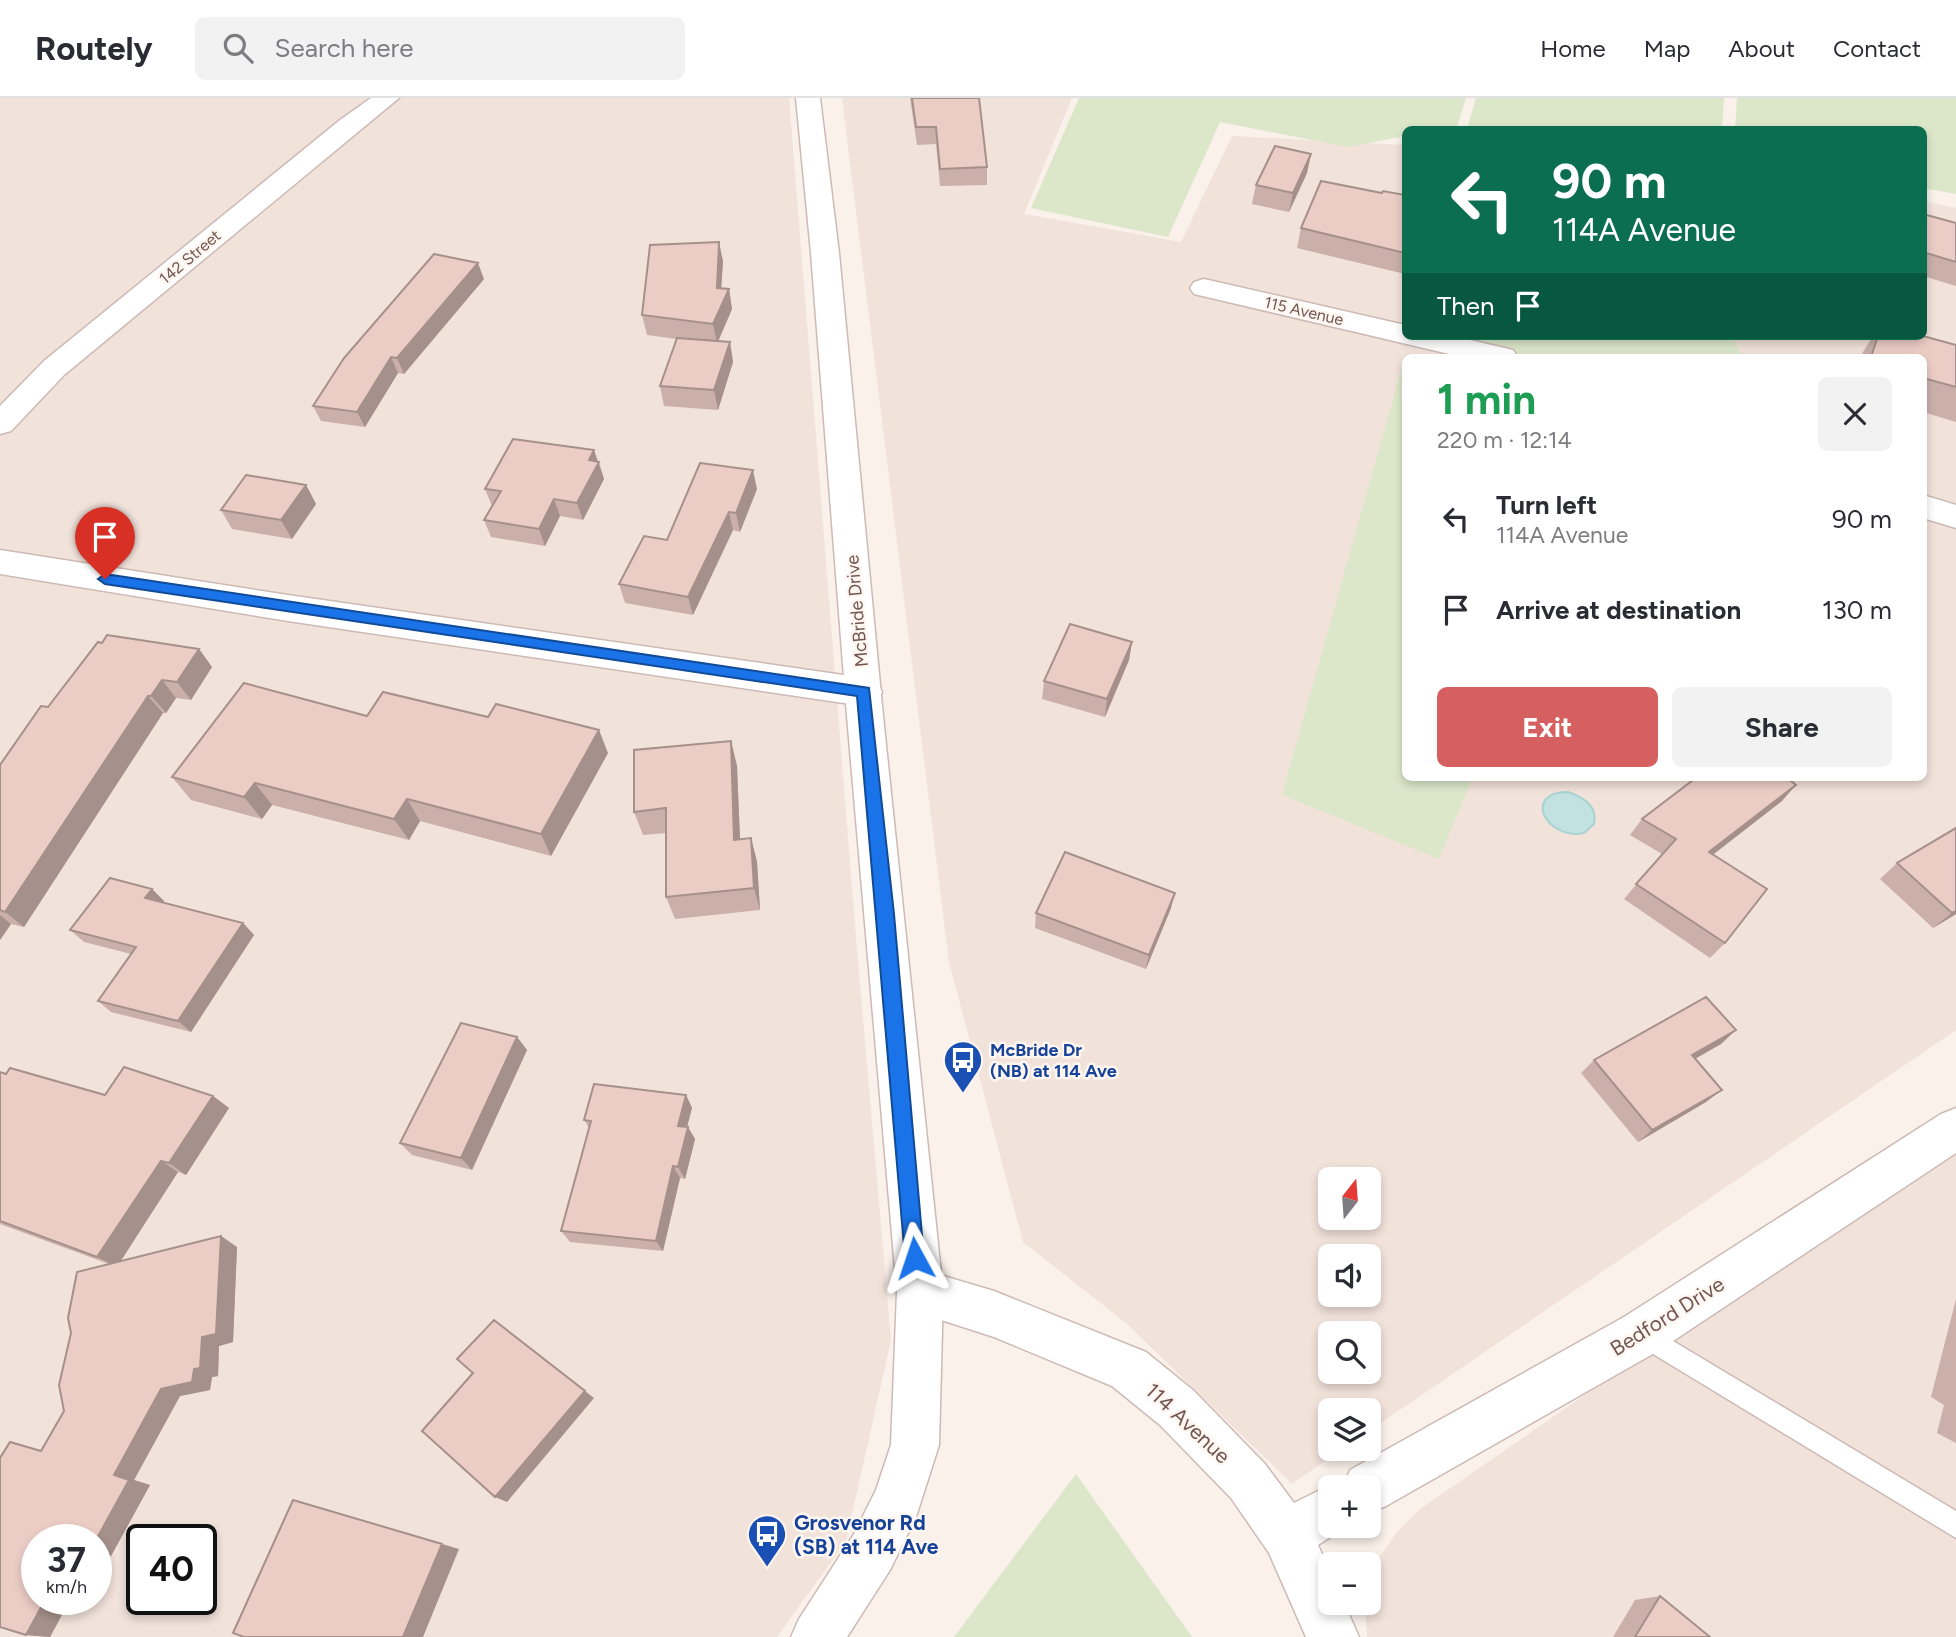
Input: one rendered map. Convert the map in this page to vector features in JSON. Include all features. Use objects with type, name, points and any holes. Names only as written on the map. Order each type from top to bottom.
[{"type":"street","name":"142 Street","points":[[0,424],[54,368],[338,134],[387,98]]},
{"type":"street","name":"McBride Drive","points":[[808,98],[825,253],[920,1292],[915,1445],[898,1499],[872,1552],[817,1637]]},
{"type":"street","name":"115 Avenue","points":[[1204,288],[1402,333]]},
{"type":"street","points":[[1429,340],[1490,354]]},
{"type":"street","points":[[1927,507],[1956,517]]},
{"type":"street","points":[[0,562],[302,610],[864,692]]},
{"type":"street","name":"Bedford Drive","points":[[1381,1481],[1642,1334],[1956,1128]]},
{"type":"street","name":"114 Avenue","points":[[920,1292],[994,1314],[1129,1369],[1177,1408],[1248,1481],[1287,1535],[1333,1637]]},
{"type":"street","points":[[1287,1535],[1318,1517]]},
{"type":"lane","points":[[1642,1334],[1956,1525]]},
{"type":"shaded area","points":[[0,98],[789,98],[891,1340],[846,1541],[777,1637],[0,1637]]},
{"type":"shaded area","points":[[842,98],[1072,98],[1024,214],[1181,242],[1232,136],[1402,145],[1402,340],[1927,340],[1927,202],[1956,208],[1956,1030],[1381,1423],[1381,1398],[1318,1398],[1318,1461],[1325,1461],[1292,1484],[1126,1323],[1023,1242],[949,962]]},
{"type":"shaded area","points":[[1956,1138],[1956,1637],[1367,1637],[1366,1615],[1381,1615],[1381,1555],[1397,1532],[1420,1509]]},
{"type":"green space","points":[[1079,98],[1466,98],[1457,126],[1402,126],[1402,137],[1348,147],[1220,122],[1168,237],[1031,208]]},
{"type":"green space","points":[[1476,98],[1724,98],[1722,126],[1468,125]]},
{"type":"green space","points":[[1737,98],[1956,98],[1956,194],[1927,189],[1927,126],[1735,126]]},
{"type":"green space","points":[[1472,340],[1734,340],[1741,354],[1515,354],[1472,343]]},
{"type":"green space","points":[[1402,367],[1402,781],[1471,781],[1439,859],[1282,795]]},
{"type":"green space","points":[[1076,1474],[1192,1637],[954,1637]]},
{"type":"water","points":[[1568,792],[1588,803],[1594,812],[1594,824],[1584,833],[1571,834],[1559,830],[1544,816],[1545,800],[1554,794]]},
{"type":"building","points":[[912,98],[979,98],[987,167],[940,169],[936,127],[916,127]]},
{"type":"building","points":[[1275,146],[1311,154],[1293,193],[1256,185]]},
{"type":"building","points":[[1321,181],[1402,194],[1402,252],[1301,228]]},
{"type":"building","points":[[1927,215],[1956,223],[1956,262],[1927,253]]},
{"type":"building","points":[[719,242],[717,288],[729,289],[713,324],[642,315],[650,245]]},
{"type":"building","points":[[434,254],[478,263],[397,358],[391,357],[357,412],[313,406],[344,358]]},
{"type":"building","points":[[1927,337],[1956,345],[1956,387],[1927,379],[1927,354],[1872,354],[1877,340],[1927,340]]},
{"type":"building","points":[[677,338],[730,342],[714,390],[660,386]]},
{"type":"building","points":[[513,439],[594,450],[589,460],[599,462],[577,503],[554,499],[539,529],[484,520],[501,491],[485,489]]},
{"type":"building","points":[[700,463],[753,470],[736,513],[729,512],[688,597],[619,584],[644,536],[667,540]]},
{"type":"building","points":[[246,475],[306,485],[281,520],[221,510]]},
{"type":"building","points":[[1070,624],[1132,642],[1107,699],[1044,681]]},
{"type":"building","points":[[107,635],[199,649],[177,682],[162,680],[151,696],[148,696],[5,912],[0,910],[0,765],[41,706],[48,707],[98,642],[102,643]]},
{"type":"building","points":[[244,683],[367,716],[383,692],[488,717],[496,704],[599,730],[541,834],[407,799],[394,819],[255,783],[244,797],[172,777]]},
{"type":"building","points":[[731,741],[734,840],[751,838],[754,888],[666,897],[666,808],[634,812],[634,750]]},
{"type":"building","points":[[1692,781],[1791,781],[1796,785],[1709,852],[1767,889],[1725,943],[1636,884],[1676,839],[1642,819]]},
{"type":"building","points":[[1956,828],[1956,911],[1952,913],[1897,863]]},
{"type":"building","points":[[1065,852],[1175,893],[1149,955],[1036,913]]},
{"type":"building","points":[[110,878],[152,889],[145,898],[243,923],[178,1021],[98,1001],[136,947],[70,930]]},
{"type":"building","points":[[1706,997],[1736,1030],[1692,1055],[1722,1090],[1652,1130],[1594,1060]]},
{"type":"building","points":[[461,1023],[517,1037],[461,1158],[400,1143]]},
{"type":"building","points":[[124,1067],[213,1096],[169,1163],[161,1161],[97,1257],[0,1221],[0,1072],[6,1074],[10,1068],[105,1095]]},
{"type":"building","points":[[594,1084],[686,1095],[678,1126],[688,1127],[678,1167],[673,1166],[656,1241],[561,1231],[591,1121],[584,1120]]},
{"type":"building","points":[[221,1236],[216,1334],[202,1337],[200,1368],[194,1369],[192,1382],[161,1389],[114,1475],[129,1480],[105,1524],[21,1524],[21,1615],[37,1615],[26,1635],[0,1627],[0,1458],[10,1442],[41,1451],[64,1411],[59,1385],[71,1333],[68,1318],[77,1272]]},
{"type":"building","points":[[494,1320],[585,1391],[495,1497],[422,1431],[473,1373],[457,1359]]},
{"type":"building","points":[[293,1500],[442,1544],[403,1637],[244,1637],[233,1633]]},
{"type":"building","points":[[1660,1596],[1710,1637],[1635,1637]]},
{"type":"place","name":"McBride Dr (NB) at 114 Ave","points":[[963,1094]]},
{"type":"place","name":"Grosvenor Rd (SB) at 114 Ave","points":[[767,1568]]},
{"type":"route","points":[[105,579],[864,692],[915,1258]]}]
